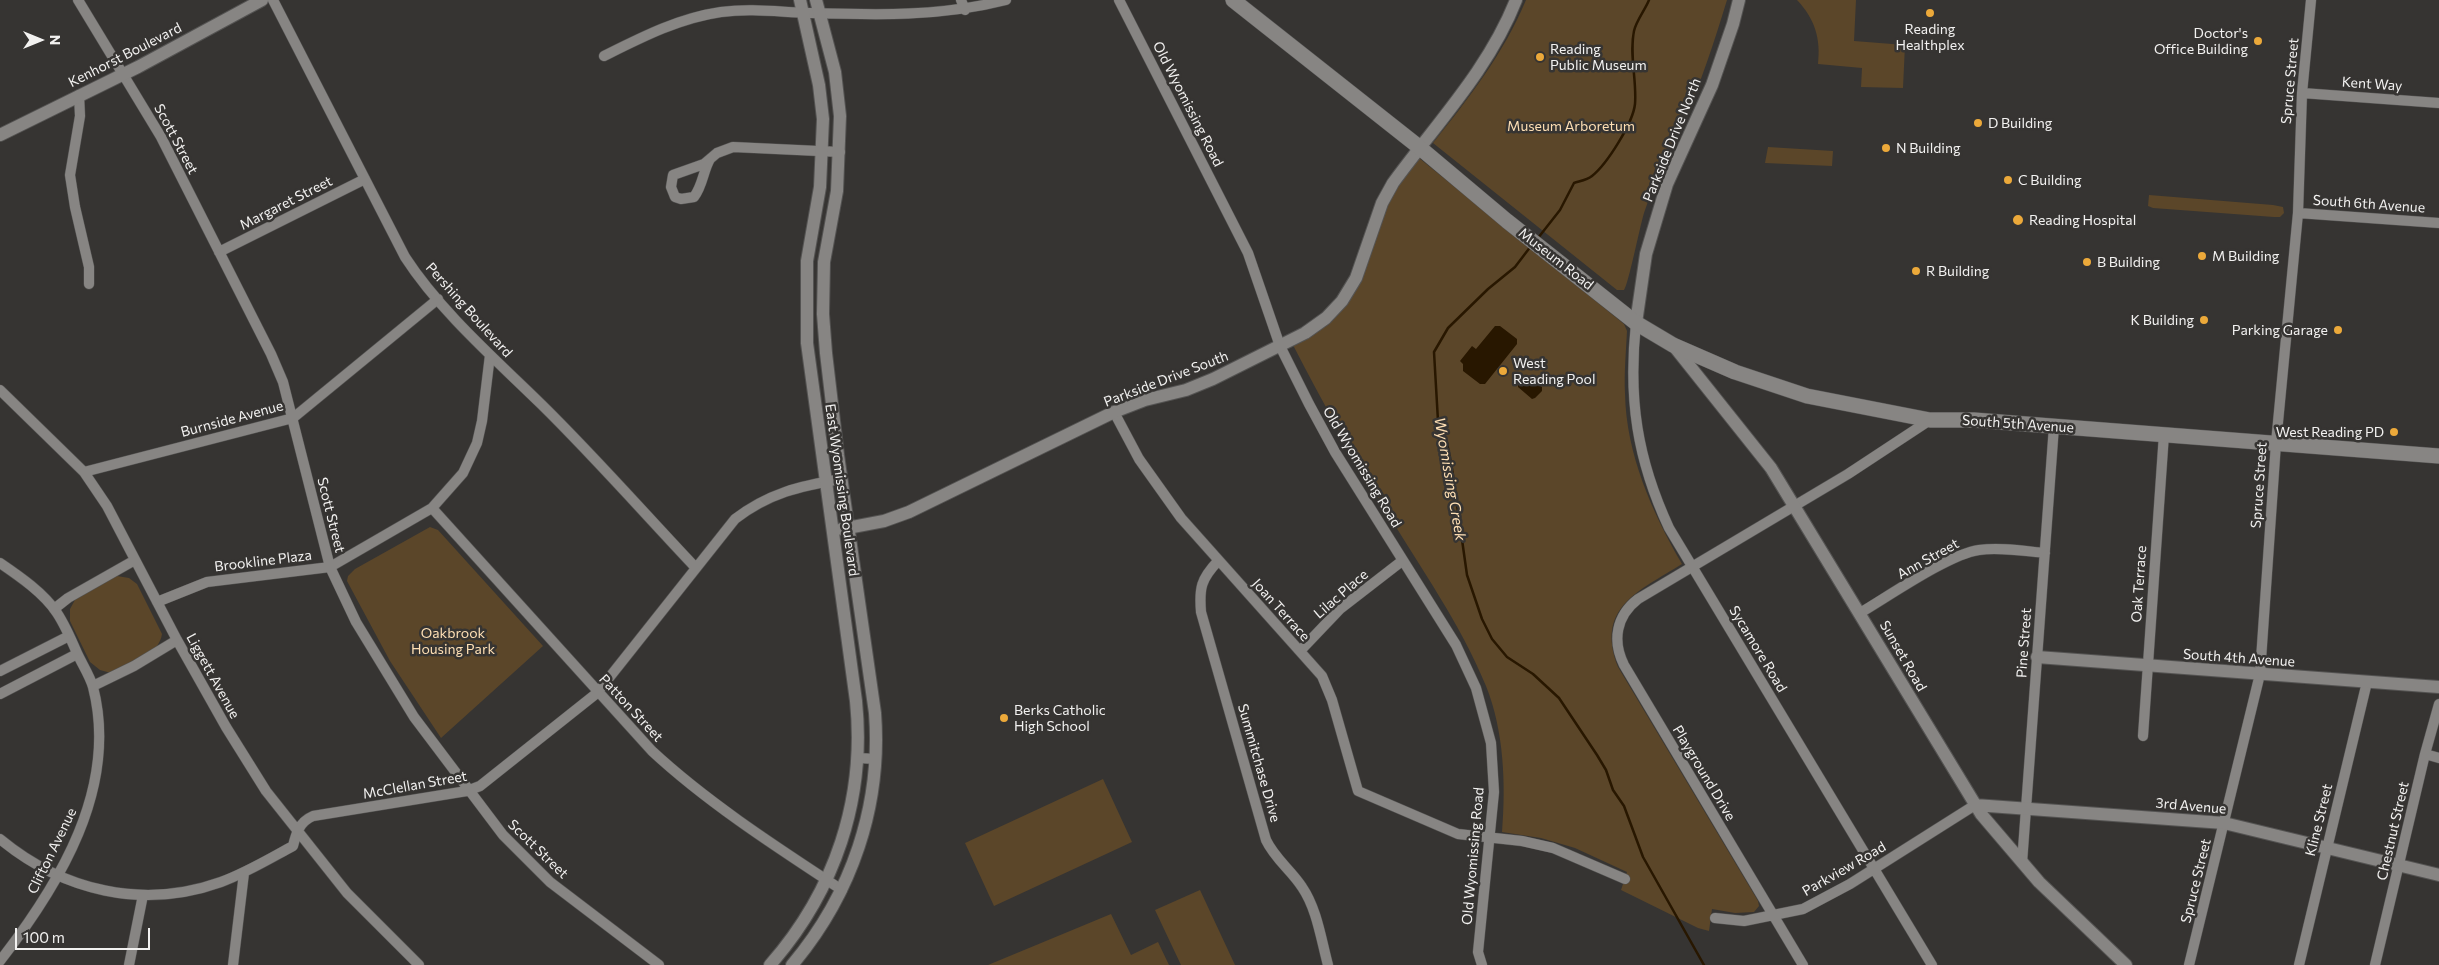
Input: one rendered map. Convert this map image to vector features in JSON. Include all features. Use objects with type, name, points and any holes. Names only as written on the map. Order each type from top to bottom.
[{"type":"main road","name":"Museum Road","points":[[1240,2],[1521,232],[1636,323],[1673,345],[1735,372],[1807,396],[1930,420]]},
{"type":"main road","name":"South 5th Avenue","points":[[1930,420],[1974,420],[2439,456]]},
{"type":"street","name":"Scott Street","points":[[78,0],[161,137],[274,361],[283,382],[293,418],[330,566],[356,622],[382,666],[414,717],[467,791],[503,835],[550,882],[659,965]]},
{"type":"street","name":"Kenhorst Boulevard","points":[[0,135],[123,74],[262,0]]},
{"type":"street","name":"Pershing Boulevard","points":[[273,0],[405,257],[428,290],[542,406],[695,567]]},
{"type":"street","name":"East Wyomissing Boulevard","points":[[792,965],[818,932],[842,890],[863,835],[871,800],[876,759],[875,713],[841,480],[823,314],[824,262],[837,191],[840,152],[837,87],[816,0]]},
{"type":"street","points":[[604,56],[668,26],[704,15],[801,6],[820,13],[891,16],[1006,0]]},
{"type":"street","name":"Old Wyomissing Road","points":[[1119,0],[1248,253],[1280,346],[1335,452],[1456,645],[1481,702],[1493,761],[1494,792],[1491,838],[1478,952],[1482,965]]},
{"type":"street","name":"Parkside Drive South","points":[[833,530],[884,521],[910,512],[1114,412],[1145,400],[1196,387],[1256,360],[1326,318],[1342,301],[1356,278],[1382,203],[1393,183],[1480,67],[1496,42],[1516,0]]},
{"type":"street","name":"Parkside Drive North","points":[[1636,323],[1646,254],[1668,184],[1712,85],[1739,0]]},
{"type":"street","name":"Spruce Street","points":[[2190,965],[2260,674],[2276,443],[2298,213],[2302,93],[2311,0]]},
{"type":"street","name":"East Wyomissing Boulevard","points":[[770,965],[805,919],[827,880],[847,826],[858,758],[856,700],[809,352],[806,306],[807,261],[818,199],[823,151],[819,86],[801,6]]},
{"type":"street","name":"Kent Way","points":[[2302,93],[2439,103]]},
{"type":"street","points":[[79,95],[80,116],[70,175],[89,267],[89,284]]},
{"type":"street","points":[[710,159],[724,149],[739,146],[840,152]]},
{"type":"street","name":"Margaret Street","points":[[220,252],[365,179]]},
{"type":"street","name":"South 6th Avenue","points":[[2298,213],[2439,222]]},
{"type":"street","name":"Burnside Avenue","points":[[84,472],[293,418],[438,299]]},
{"type":"street","name":"Sycamore Road","points":[[1636,323],[1632,393],[1634,418],[1644,461],[1662,514],[1932,965]]},
{"type":"street","name":"Sunset Road","points":[[1673,345],[1746,434],[1795,506],[1975,805],[2039,882],[2126,965]]},
{"type":"street","name":"Brookline Plaza","points":[[157,602],[207,582],[330,566],[432,508],[462,473],[475,447],[482,421],[490,355]]},
{"type":"street","name":"Liggett Avenue","points":[[0,390],[84,472],[117,524],[177,640],[226,727],[266,791],[346,892],[419,965]]},
{"type":"street","name":"Joan Terrace","points":[[1114,412],[1156,486],[1218,561],[1316,669],[1330,693],[1358,791],[1458,834],[1491,838]]},
{"type":"street","points":[[1692,567],[1848,474],[1930,420]]},
{"type":"street","name":"Pine Street","points":[[2022,863],[2054,426]]},
{"type":"street","name":"Oak Terrace","points":[[2143,736],[2164,434]]},
{"type":"street","name":"McClellan Street","points":[[0,839],[21,856],[56,876],[103,891],[143,895],[200,888],[244,874],[292,846],[297,830],[307,819],[313,816],[467,791],[480,786],[597,693],[735,518],[752,506],[782,492],[841,480]]},
{"type":"street","name":"Patton Street","points":[[432,508],[597,693],[669,767],[797,861],[842,890]]},
{"type":"street","name":"Ann Street","points":[[1860,613],[1954,558],[1972,551],[1989,549],[2045,553]]},
{"type":"street","points":[[54,609],[68,598],[135,560]]},
{"type":"street","name":"Summitchase Drive","points":[[1218,561],[1204,577],[1199,591],[1201,612],[1266,840],[1275,857],[1300,885],[1307,896],[1328,965]]},
{"type":"street","name":"Lilac Place","points":[[1300,651],[1340,609],[1402,561]]},
{"type":"street","name":"Clifton Avenue","points":[[0,562],[15,573],[54,609],[93,686],[98,725],[96,779],[84,821],[33,916],[0,961]]},
{"type":"street","name":"Playground Drive","points":[[1692,567],[1630,606],[1619,626],[1617,638],[1621,658],[1804,965]]},
{"type":"street","points":[[0,671],[69,636]]},
{"type":"street","points":[[93,686],[134,666],[177,640]]},
{"type":"street","points":[[0,694],[77,654]]},
{"type":"street","name":"South 4th Avenue","points":[[2037,657],[2439,687]]},
{"type":"street","name":"Kline Street","points":[[2298,965],[2367,682]]},
{"type":"street","name":"Chestnut Street","points":[[2375,965],[2425,754],[2439,704]]},
{"type":"street","points":[[2425,754],[2439,758]]},
{"type":"street","points":[[858,758],[876,759]]},
{"type":"street","name":"Parkview Road","points":[[1715,918],[1744,921],[1803,909],[1873,869],[1975,805]]},
{"type":"street","name":"3rd Avenue","points":[[1975,805],[2224,823],[2439,875]]},
{"type":"street","points":[[1491,838],[1522,841],[1553,848],[1625,879]]},
{"type":"street","points":[[233,965],[244,874]]},
{"type":"street","points":[[129,965],[143,895]]},
{"type":"green space","name":"Museum Arboretum","points":[[1526,0],[1727,0],[1695,95],[1644,213],[1624,290],[1617,290],[1433,143],[1485,74],[1517,20]]},
{"type":"green space","points":[[1797,0],[1856,0],[1854,41],[1905,45],[1903,88],[1861,87],[1862,68],[1818,64],[1819,46],[1815,30],[1808,14]]},
{"type":"green space","points":[[1768,147],[1833,151],[1832,166],[1765,163]]},
{"type":"green space","points":[[1419,158],[1624,324],[1627,331],[1625,385],[1630,438],[1651,503],[1682,564],[1651,583],[1625,603],[1617,615],[1612,629],[1612,646],[1618,667],[1758,901],[1759,906],[1754,912],[1735,913],[1712,909],[1709,931],[1698,928],[1621,890],[1627,872],[1575,848],[1541,838],[1502,832],[1504,795],[1500,739],[1497,721],[1486,686],[1465,641],[1363,473],[1293,345],[1329,323],[1386,201]]},
{"type":"green space","points":[[2149,195],[2273,205],[2283,207],[2284,213],[2280,217],[2274,217],[2153,208],[2148,206]]},
{"type":"green space","name":"Oakbrook Housing Park","points":[[430,527],[438,530],[543,646],[441,738],[390,661],[347,581],[348,576],[355,569]]},
{"type":"green space","points":[[117,576],[129,578],[137,584],[162,634],[160,642],[149,654],[111,673],[100,670],[90,662],[70,621],[70,609],[76,598]]},
{"type":"green space","points":[[1103,779],[1132,842],[994,906],[965,843]]},
{"type":"green space","points":[[1200,890],[1235,965],[1181,965],[1155,910]]},
{"type":"green space","points":[[1111,914],[1131,955],[1158,942],[1169,965],[988,965]]},
{"type":"shaded area","points":[[1495,326],[1500,326],[1517,339],[1517,344],[1485,384],[1480,384],[1463,371],[1463,364],[1460,361],[1472,346],[1476,349]]},
{"type":"shaded area","points":[[1525,376],[1528,376],[1542,387],[1542,391],[1535,398],[1532,399],[1518,387],[1518,384]]},
{"type":"waterway","name":"Wyomissing Creek","points":[[1538,238],[1560,210],[1574,183],[1590,177],[1598,170],[1618,143],[1630,122],[1635,104],[1632,49],[1634,31],[1649,0]]},
{"type":"waterway","name":"Wyomissing Creek","points":[[1531,246],[1515,267],[1488,289],[1448,328],[1434,352],[1438,421],[1447,443],[1452,469],[1467,575],[1482,619],[1492,639],[1507,657],[1533,674],[1559,698],[1597,755],[1606,770],[1613,790],[1624,806],[1643,857],[1704,965]]},
{"type":"place","name":"Reading Healthplex","points":[[1930,13]]},
{"type":"place","name":"Doctor's Office Building","points":[[2258,41]]},
{"type":"place","name":"Reading Public Museum","points":[[1540,57]]},
{"type":"place","name":"D Building","points":[[1978,123]]},
{"type":"place","name":"N Building","points":[[1886,148]]},
{"type":"place","name":"C Building","points":[[2008,180]]},
{"type":"place","name":"Reading Hospital","points":[[2018,220]]},
{"type":"place","name":"M Building","points":[[2202,256]]},
{"type":"place","name":"B Building","points":[[2087,262]]},
{"type":"place","name":"R Building","points":[[1916,271]]},
{"type":"place","name":"K Building","points":[[2204,320]]},
{"type":"place","name":"Parking Garage","points":[[2338,330]]},
{"type":"place","name":"West Reading Pool","points":[[1503,371]]},
{"type":"place","name":"West Reading PD","points":[[2394,432]]},
{"type":"place","name":"Berks Catholic High School","points":[[1004,718]]}]
